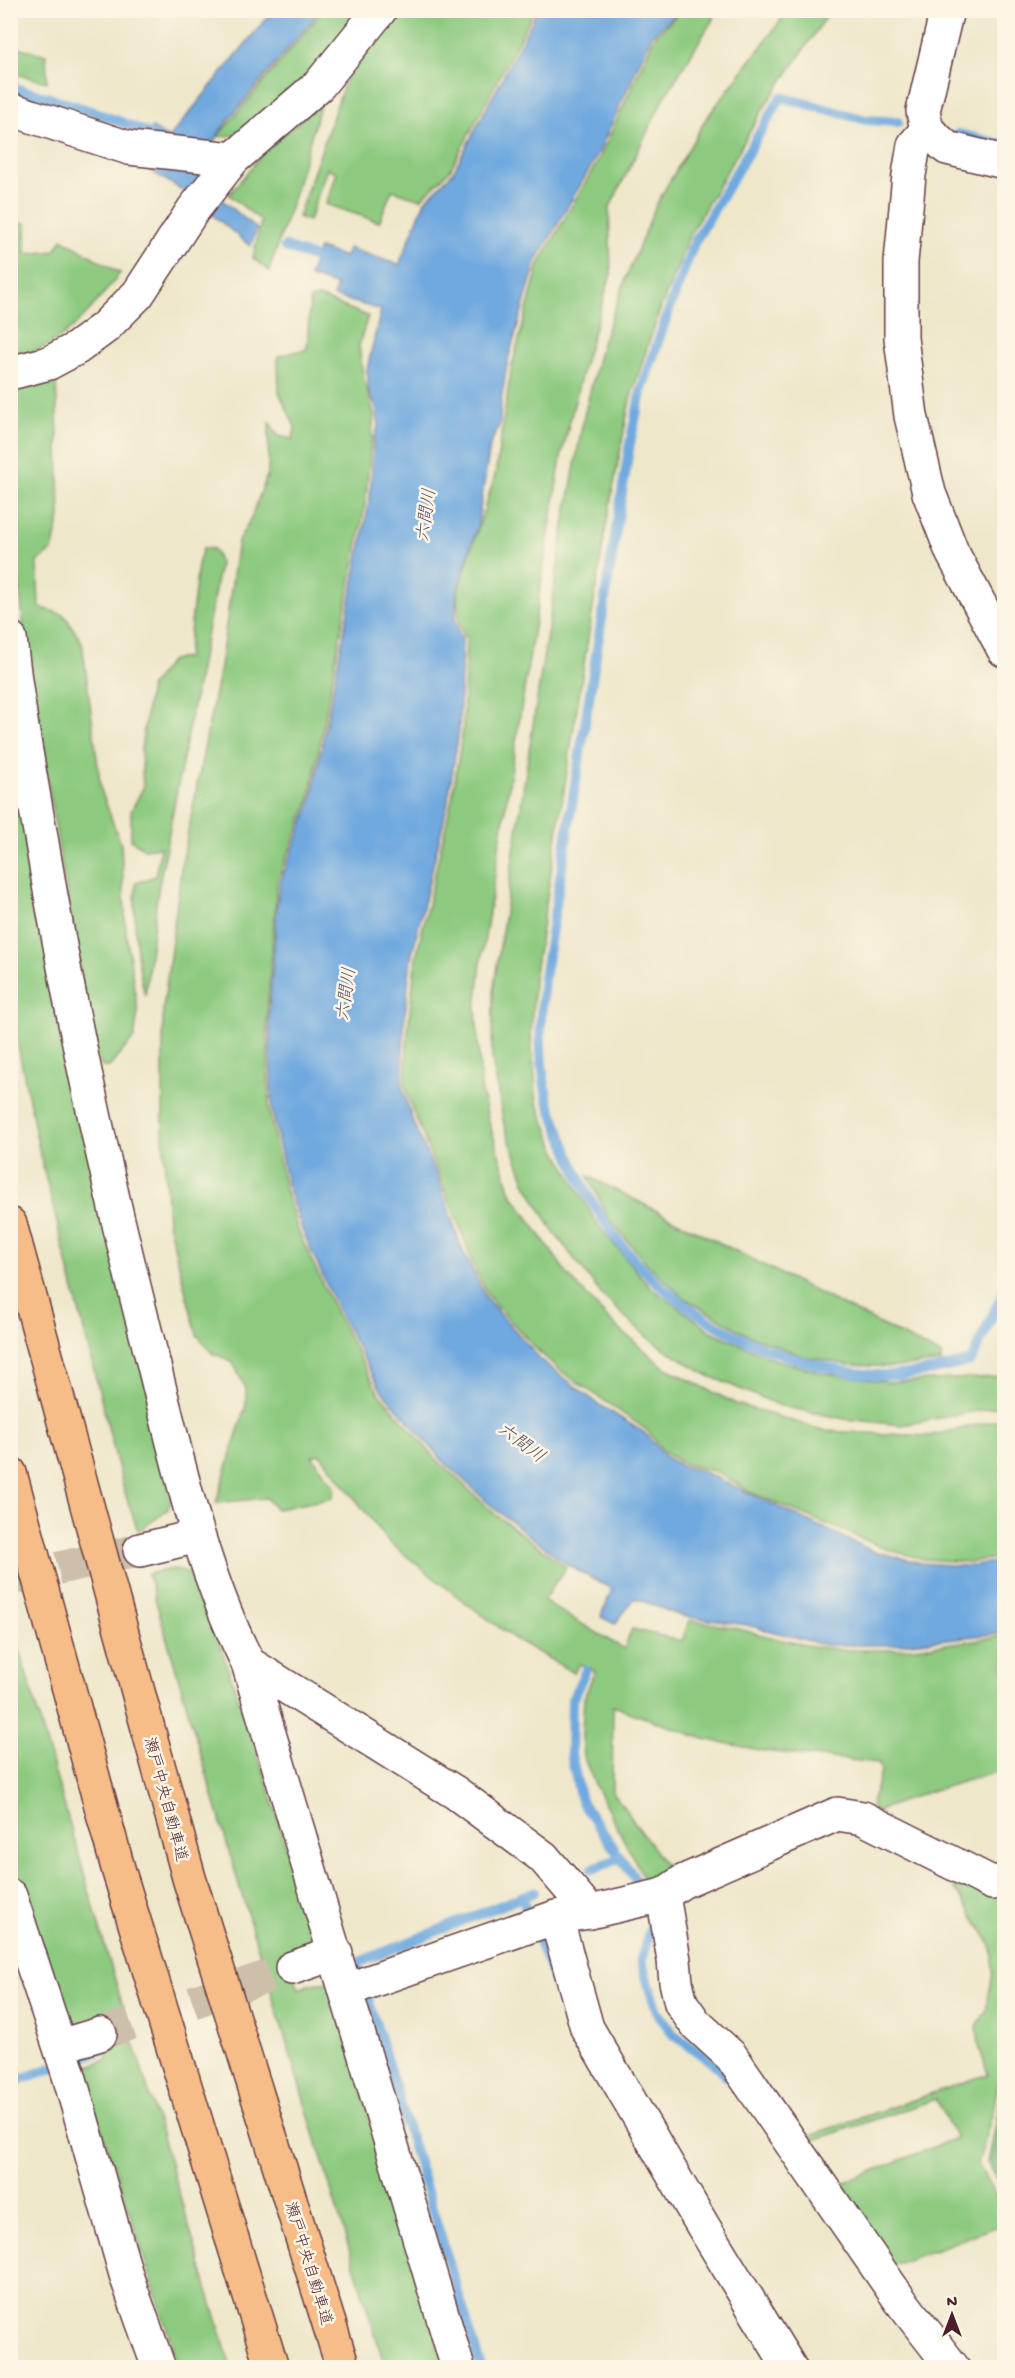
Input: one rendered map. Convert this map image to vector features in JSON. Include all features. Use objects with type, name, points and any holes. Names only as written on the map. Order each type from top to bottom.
[{"type":"highway","name":"瀬戸中央自動車道","points":[[10,1224],[189,1878],[343,2367]]},
{"type":"highway","points":[[10,1473],[118,1872],[272,2367]]},
{"type":"street","points":[[10,373],[49,363],[77,348],[104,328],[138,294],[219,167],[319,85],[380,10]]},
{"type":"street","points":[[947,10],[923,111],[927,130],[947,148],[1005,162]]},
{"type":"street","points":[[10,109],[129,148],[219,167]]},
{"type":"street","points":[[927,130],[915,145],[909,175],[901,262],[901,338],[911,416],[933,503],[952,552],[1005,650]]},
{"type":"street","points":[[10,638],[34,796],[76,1036],[131,1277],[198,1536],[232,1631],[248,1663],[348,1975],[458,2367]]},
{"type":"street","points":[[140,1550],[198,1536]]},
{"type":"street","points":[[248,1663],[456,1793],[543,1857],[590,1912]]},
{"type":"street","points":[[292,1968],[348,1975],[540,1921],[663,1895],[682,1882],[837,1814],[863,1818],[992,1883],[1005,1881]]},
{"type":"street","points":[[663,1895],[681,2003],[695,2024],[731,2056],[900,2300],[953,2367]]},
{"type":"street","points":[[10,1896],[64,2059],[127,2278],[159,2367]]},
{"type":"street","points":[[540,1921],[587,2028],[703,2226],[790,2367]]},
{"type":"street","points":[[64,2059],[100,2034]]},
{"type":"green space","points":[[323,11],[367,11],[325,61],[242,134],[217,137]]},
{"type":"green space","points":[[395,11],[534,11],[450,170],[421,199],[392,190],[379,222],[326,204],[337,173],[327,168],[309,221],[298,217],[347,76]]},
{"type":"green space","points":[[682,11],[718,11],[664,98],[609,209],[611,274],[584,364],[561,457],[481,962],[476,1009],[481,1088],[511,1193],[567,1274],[610,1321],[664,1367],[736,1404],[826,1431],[928,1436],[1004,1419],[1004,1557],[967,1562],[924,1559],[889,1550],[750,1492],[717,1472],[684,1464],[664,1452],[648,1431],[561,1371],[537,1350],[488,1296],[473,1265],[405,1086],[408,1028],[416,957],[452,799],[463,728],[466,641],[459,622],[457,593],[495,476],[511,370],[539,264],[601,155],[655,36]]},
{"type":"green space","points":[[788,11],[840,11],[826,17],[763,109],[690,234],[661,307],[630,399],[605,532],[534,979],[531,1038],[537,1102],[555,1148],[597,1224],[650,1287],[711,1331],[773,1359],[823,1373],[889,1382],[994,1377],[1004,1374],[1004,1406],[902,1425],[845,1419],[781,1406],[707,1375],[649,1339],[602,1295],[553,1231],[526,1184],[504,1125],[492,1059],[493,992],[534,718],[564,525],[583,421],[601,346],[657,203],[706,119]]},
{"type":"green space","points":[[864,11],[933,11],[932,22]]},
{"type":"green space","points":[[10,45],[46,55],[47,82],[11,73]]},
{"type":"green space","points":[[321,102],[269,271],[253,258],[261,221],[229,195],[263,153]]},
{"type":"green space","points":[[11,131],[15,133],[12,169],[12,224],[26,223],[26,254],[55,251],[62,239],[120,273],[86,314],[59,338],[28,353],[11,356]]},
{"type":"green space","points":[[319,297],[368,316],[359,345],[363,376],[374,414],[365,505],[309,801],[277,882],[267,1013],[269,1110],[285,1190],[299,1233],[337,1315],[378,1392],[437,1460],[496,1515],[566,1567],[543,1601],[624,1649],[632,1629],[682,1641],[689,1621],[724,1626],[808,1646],[847,1650],[915,1648],[1004,1636],[1004,1770],[930,1791],[877,1811],[871,1806],[881,1771],[879,1763],[764,1751],[704,1739],[613,1706],[612,1791],[671,1873],[648,1886],[597,1789],[584,1758],[582,1735],[584,1698],[595,1671],[579,1664],[574,1673],[515,1639],[458,1597],[389,1542],[320,1454],[312,1456],[334,1486],[333,1498],[276,1509],[266,1498],[216,1503],[246,1405],[246,1389],[232,1361],[212,1353],[197,1335],[168,1223],[163,1132],[163,1010],[182,863],[220,667],[238,541],[252,516],[268,473],[269,421],[278,436],[293,439],[295,427],[279,392],[278,356],[307,349],[310,299]]},
{"type":"green space","points":[[56,375],[60,517],[52,551],[37,562],[39,607],[64,615],[82,642],[101,790],[121,845],[126,933],[138,1013],[134,1038],[109,1067],[102,1067],[94,1049],[56,832],[24,630],[11,505],[10,390]]},
{"type":"green space","points":[[203,548],[214,549],[220,563],[158,890],[145,996],[136,940],[136,883],[155,876],[161,847],[145,849],[131,840],[131,811],[143,788],[141,750],[150,687],[171,660],[187,658],[198,565]]},
{"type":"green space","points":[[10,721],[175,1492],[167,1511],[138,1531],[124,1490],[41,1159],[11,1011]]},
{"type":"green space","points":[[588,1176],[941,1355],[941,1362],[895,1367],[850,1365],[803,1356],[746,1334],[684,1298],[648,1265],[609,1219]]},
{"type":"green space","points":[[171,1569],[187,1572],[198,1581],[270,1791],[312,1938],[303,1947],[286,1953],[299,1989],[311,1984],[330,1982],[445,2367],[385,2367],[249,1919],[148,1574]]},
{"type":"green space","points":[[10,1617],[106,1950],[231,2367],[179,2367],[81,2069],[108,2059],[96,2025],[83,2025],[73,2021],[59,2002],[11,1851]]},
{"type":"green space","points":[[948,1878],[1004,1897],[1004,2053],[993,2111],[978,2164],[1004,2211],[1004,2224],[890,2266],[799,2139],[988,2074],[979,2046],[977,2026],[986,2011],[993,1973],[991,1944]],"holes":[[[936,2099],[956,2138],[835,2186],[808,2142]]]},
{"type":"green space","points":[[1004,2085],[1004,2194],[988,2162]]},
{"type":"water","name":"六間川","points":[[538,10],[680,11],[652,35],[598,154],[536,262],[508,360],[501,400],[500,423],[490,445],[478,523],[457,593],[455,619],[462,641],[459,730],[447,806],[411,958],[404,1024],[402,1087],[413,1122],[439,1181],[462,1249],[486,1298],[542,1361],[600,1405],[645,1433],[666,1457],[681,1466],[702,1471],[873,1551],[922,1563],[965,1566],[1004,1561],[1004,1633],[890,1645],[825,1645],[747,1625],[681,1616],[635,1598],[615,1624],[601,1617],[612,1589],[571,1567],[496,1510],[441,1459],[381,1390],[340,1315],[303,1232],[288,1189],[272,1110],[269,1014],[277,904],[280,882],[311,802],[370,498],[374,438],[379,425],[376,407],[369,393],[367,369],[381,310],[333,296],[337,286],[309,276],[319,248],[345,257],[348,248],[399,265],[425,201],[453,172]]},
{"type":"water","points":[[272,11],[320,11],[228,120],[197,167],[198,180],[257,229],[250,246],[184,191],[129,158],[152,128],[169,138]]},
{"type":"waterway","points":[[10,87],[86,110],[160,138]]},
{"type":"waterway","points":[[898,122],[866,120],[781,97],[694,243],[641,392],[630,443],[544,979],[541,1055],[548,1101],[580,1179],[600,1215],[624,1248],[651,1277],[681,1302],[715,1324],[752,1343],[793,1358],[834,1369],[877,1375],[912,1374],[971,1361],[1004,1291]]},
{"type":"waterway","points":[[958,134],[1004,145]]},
{"type":"waterway","points":[[285,247],[327,262]]},
{"type":"waterway","points":[[586,1670],[572,1700],[571,1754],[581,1801],[638,1883]]},
{"type":"waterway","points":[[592,1869],[620,1858]]},
{"type":"waterway","points":[[352,1965],[534,1892]]},
{"type":"waterway","points":[[522,1897],[567,2013]]},
{"type":"waterway","points":[[650,1929],[641,1960],[657,2012],[673,2034],[721,2069],[727,2077]]},
{"type":"waterway","points":[[357,1963],[481,2368]]},
{"type":"waterway","points":[[10,2083],[102,2050]]},
{"type":"tunnel","points":[[10,1579],[140,1550]]},
{"type":"tunnel","points":[[100,2034],[292,1968]]}]
